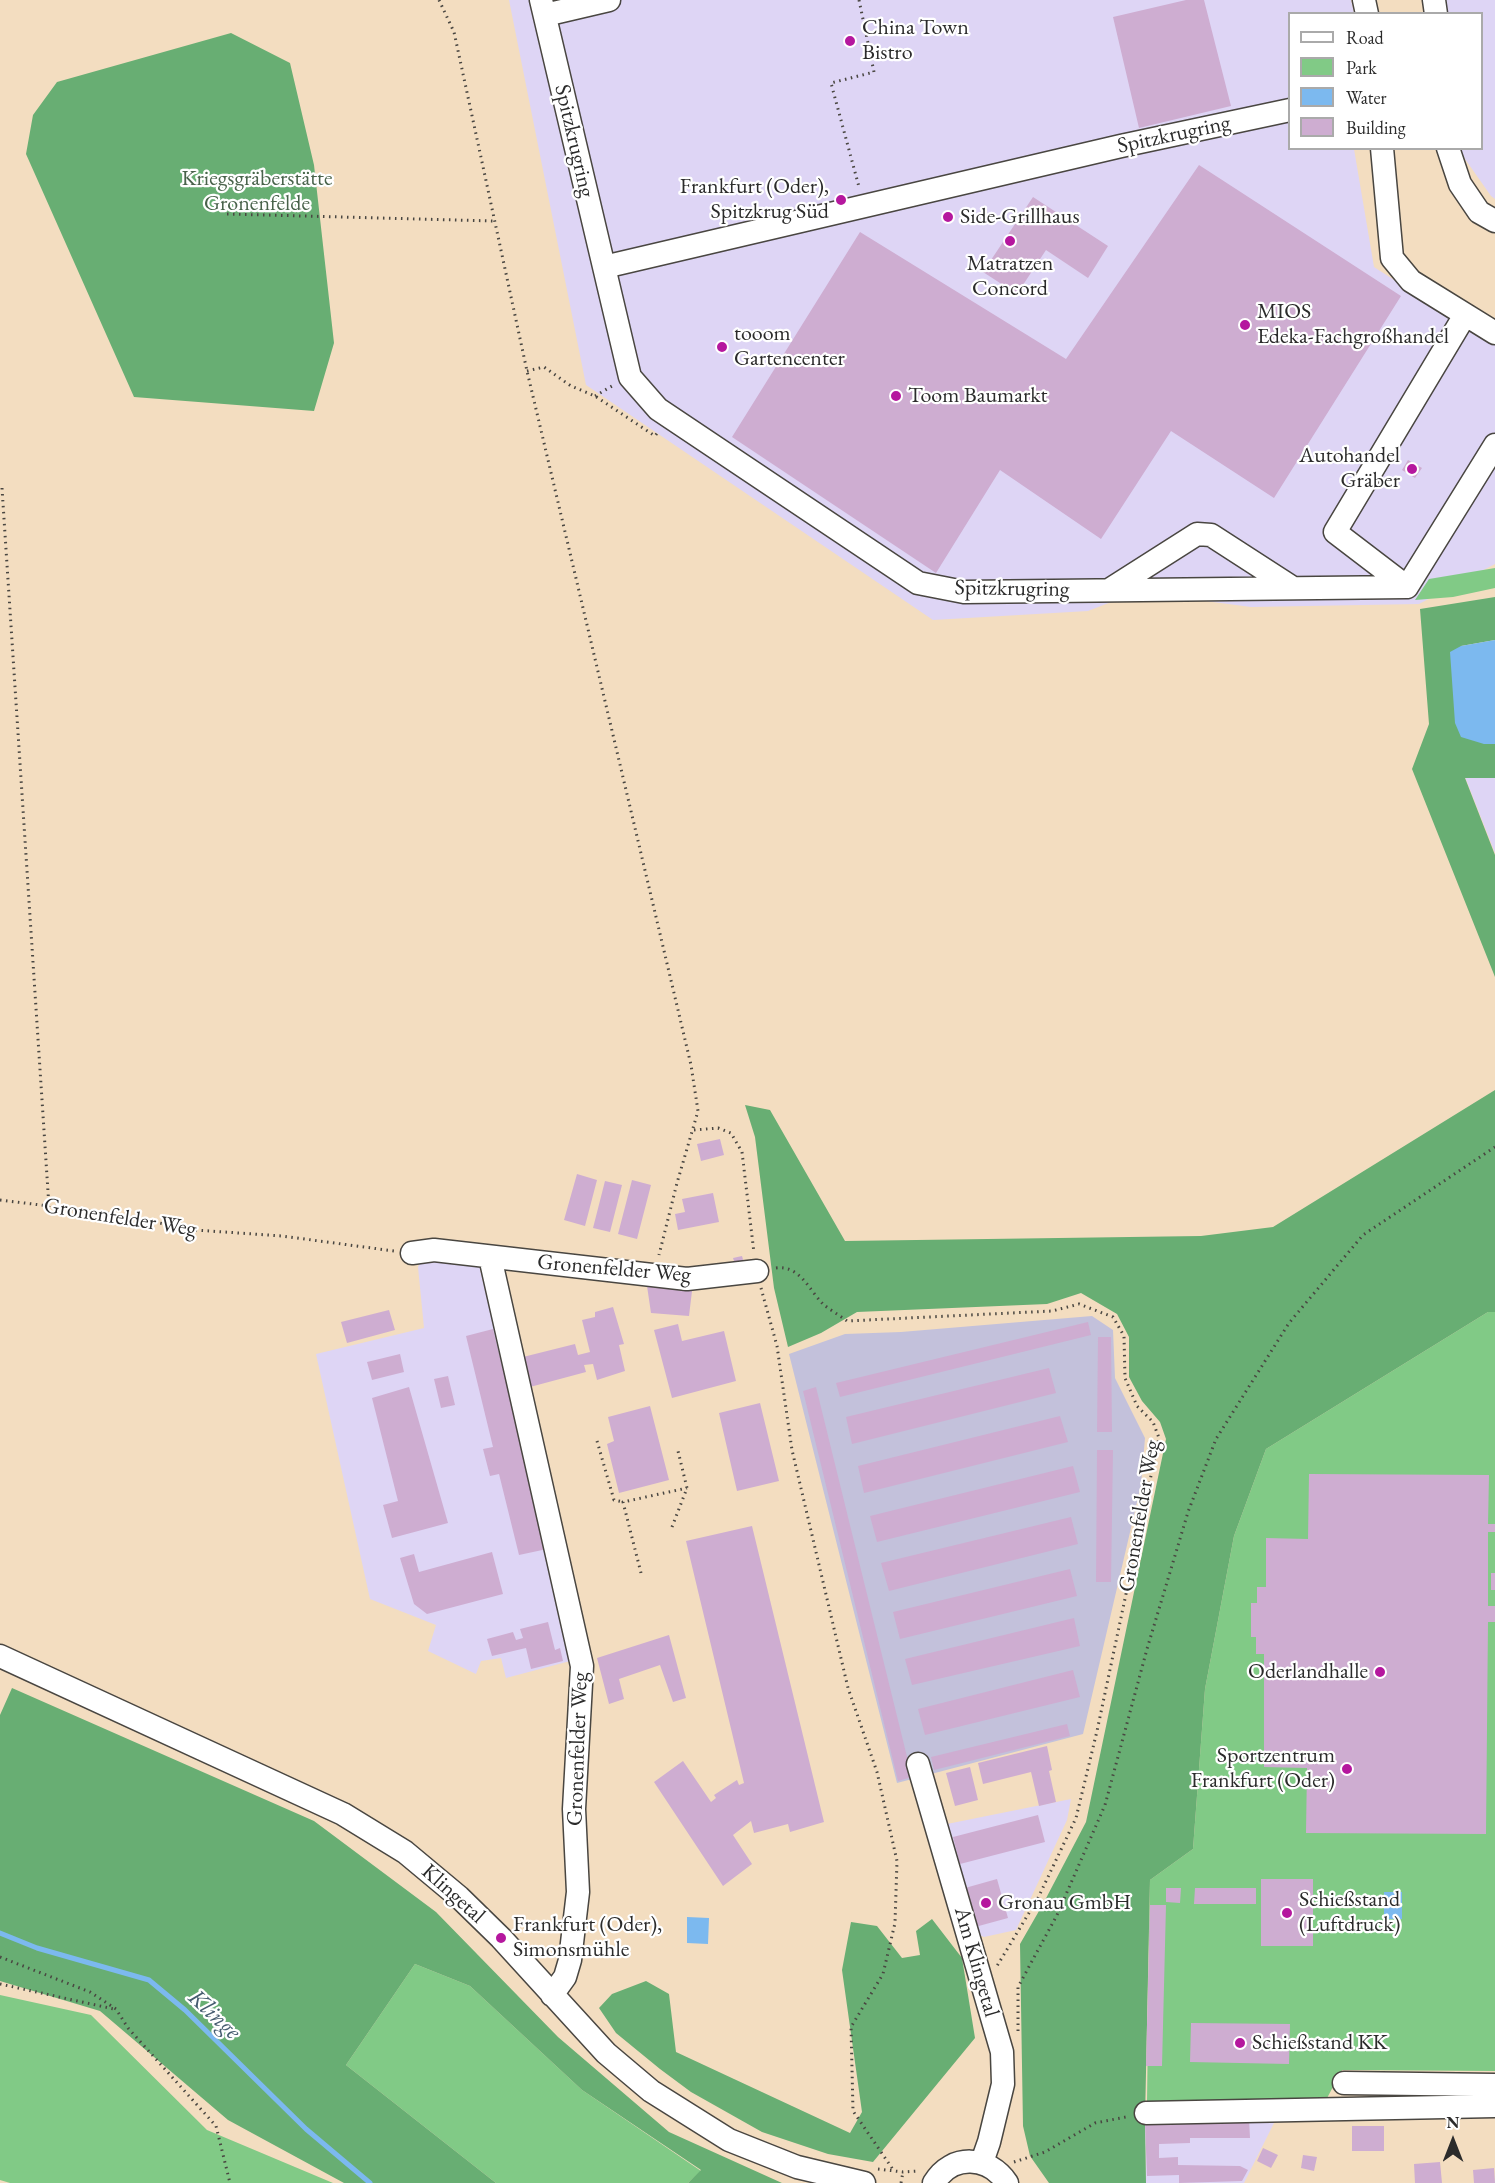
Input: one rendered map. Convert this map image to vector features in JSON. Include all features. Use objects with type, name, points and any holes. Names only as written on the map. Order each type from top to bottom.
[{"type":"street","name":"Spitzkrugring","points":[[609,0],[543,8],[630,377],[658,409],[918,583],[964,592],[1407,587]]},
{"type":"street","name":"Spitzkrugring","points":[[604,267],[1121,146],[1288,110]]},
{"type":"street","points":[[1382,150],[1392,258],[1411,281],[1465,315],[1493,327]]},
{"type":"street","points":[[1449,150],[1460,184],[1479,212],[1495,221]]},
{"type":"street","points":[[1465,315],[1335,532],[1407,587],[1495,445]]},
{"type":"street","points":[[1109,590],[1197,534],[1211,535],[1293,588]]},
{"type":"street","name":"Gronenfelder Weg","points":[[412,1253],[434,1250],[687,1279],[757,1271]]},
{"type":"street","name":"Gronenfelder Weg","points":[[490,1257],[582,1666],[574,1809],[578,1892],[570,1960],[565,1977],[552,1995]]},
{"type":"street","name":"Klingetal","points":[[0,1656],[343,1814],[405,1852],[459,1897],[501,1938],[606,2052],[651,2091],[729,2140],[797,2167],[864,2183]]},
{"type":"street","name":"Am Klingetal","points":[[918,1764],[1002,2052],[1003,2084],[982,2162]]},
{"type":"street","points":[[1344,2084],[1495,2085]]},
{"type":"street","points":[[1146,2113],[1495,2106]]},
{"type":"street","points":[[934,2183],[947,2168],[970,2161],[982,2162],[1009,2173]]},
{"type":"path","points":[[439,0],[454,32],[527,371],[691,1065],[698,1111],[654,1275]]},
{"type":"path","points":[[859,0],[874,72],[831,83],[864,206]]},
{"type":"path","points":[[227,214],[494,221]]},
{"type":"path","points":[[527,371],[544,367],[571,386],[596,396],[655,436],[671,417]]},
{"type":"path","points":[[2,488],[49,1207]]},
{"type":"path","points":[[693,1130],[718,1128],[731,1133],[742,1152],[757,1271],[777,1346],[792,1450],[848,1688],[877,1772],[897,1861],[895,1923],[883,1974],[851,2027],[853,2111],[894,2171]]},
{"type":"path","points":[[1018,2036],[1018,1987],[1057,1915],[1105,1805],[1147,1649],[1188,1512],[1216,1439],[1289,1323],[1363,1235],[1495,1147]]},
{"type":"path","name":"Gronenfelder Weg","points":[[0,1200],[114,1214],[195,1230],[282,1236],[412,1253]]},
{"type":"path","name":"Gronenfelder Weg","points":[[757,1271],[781,1268],[800,1274],[823,1303],[847,1321],[1052,1311],[1079,1304],[1113,1317],[1125,1336],[1125,1378],[1137,1406],[1153,1422],[1159,1438],[1097,1731],[1076,1818],[1038,1898],[984,1988]]},
{"type":"path","points":[[597,1441],[614,1500],[623,1502],[687,1488]]},
{"type":"path","points":[[672,1527],[687,1488],[678,1451]]},
{"type":"path","points":[[623,1502],[641,1573]]},
{"type":"path","points":[[0,1957],[90,1992],[116,2009],[128,2028],[216,2126],[230,2183]]},
{"type":"path","points":[[0,1984],[116,2009]]},
{"type":"path","points":[[1009,2173],[1095,2122],[1146,2113]]},
{"type":"path","points":[[901,2183],[903,2172]]},
{"type":"shaded area","points":[[509,0],[1351,0],[1354,12],[1288,12],[1288,150],[1354,150],[1374,267],[1495,345],[1495,564],[1419,604],[1251,607],[1137,592],[1088,611],[933,620],[586,385]]},
{"type":"shaded area","points":[[1445,0],[1495,0],[1495,199],[1459,150],[1483,150],[1483,12],[1446,12]]},
{"type":"shaded area","points":[[1465,777],[1495,778],[1495,853]]},
{"type":"shaded area","points":[[429,1259],[479,1265],[574,1660],[506,1678],[501,1658],[481,1661],[476,1674],[428,1651],[436,1625],[370,1599],[316,1354],[424,1328],[418,1267],[421,1261]]},
{"type":"shaded area","points":[[1092,1316],[1113,1330],[1115,1378],[1145,1438],[1141,1485],[1083,1734],[897,1783],[789,1354],[845,1334],[901,1332]]},
{"type":"shaded area","name":"Gronau GmbH","points":[[1071,1799],[1067,1820],[1016,1930],[984,1937],[975,1933],[947,1824]]},
{"type":"shaded area","points":[[1276,2119],[1244,2183],[1146,2183],[1145,2120]]},
{"type":"green space","name":"Kriegsgräberstätte Gronenfelde","points":[[231,33],[290,63],[314,165],[334,343],[314,411],[134,397],[26,154],[33,115],[57,82]]},
{"type":"green space","points":[[1495,568],[1495,588],[1453,597],[1415,600],[1429,579]]},
{"type":"green space","points":[[1495,597],[1495,640],[1461,646],[1484,744],[1495,744],[1495,778],[1465,778],[1495,855],[1495,977],[1412,769],[1429,724],[1420,609]]},
{"type":"green space","points":[[1495,1090],[1495,1312],[1488,1312],[1266,1449],[1234,1536],[1205,1689],[1193,1849],[1150,1880],[1145,2120],[1146,2183],[1049,2183],[1030,2156],[1023,2126],[1020,1944],[1086,1822],[1166,1439],[1160,1422],[1142,1401],[1129,1377],[1129,1337],[1117,1314],[1081,1293],[1047,1304],[857,1312],[821,1333],[788,1347],[774,1288],[755,1137],[745,1105],[770,1110],[845,1241],[1201,1236],[1273,1227]]},
{"type":"green space","name":"Sportzentrum Frankfurt (Oder)","points":[[1488,1312],[1495,1312],[1495,2071],[1342,2070],[1326,2100],[1147,2102],[1150,1880],[1193,1849],[1205,1689],[1234,1536],[1266,1449]]},
{"type":"green space","points":[[12,1688],[314,1821],[436,1912],[558,2037],[669,2132],[782,2183],[688,2183],[701,2170],[582,2090],[470,1986],[415,1964],[346,2065],[496,2183],[344,2183],[228,2120],[100,2011],[0,1981],[0,1715]]},
{"type":"green space","points":[[932,1919],[962,1958],[975,2038],[873,2162],[828,2154],[762,2132],[691,2092],[660,2069],[616,2033],[599,2008],[612,1994],[646,1981],[669,1994],[676,2052],[850,2133],[862,2112],[842,1970],[851,1922],[877,1926],[902,1958],[920,1955],[916,1931]]},
{"type":"green space","points":[[415,1964],[470,1986],[582,2090],[701,2171],[688,2183],[496,2183],[346,2065]]},
{"type":"green space","points":[[0,1995],[91,2015],[207,2130],[333,2183],[10,2183],[0,2180]]},
{"type":"water","points":[[1495,640],[1495,744],[1484,744],[1461,737],[1455,723],[1450,652],[1461,646]]},
{"type":"water","points":[[1384,1892],[1402,1892],[1402,1919],[1384,1919]]},
{"type":"water","points":[[687,1917],[709,1918],[708,1944],[687,1943]]},
{"type":"building","points":[[1186,0],[1204,0],[1231,106],[1139,128],[1113,17]]},
{"type":"building","points":[[1199,165],[1401,296],[1274,498],[1171,431],[1101,539],[1000,470],[936,573],[732,437],[860,232],[1066,359]]},
{"type":"building","points":[[1033,197],[1108,246],[1088,278],[1046,250],[1017,294],[983,272]]},
{"type":"building","name":"Autohandel Gräber","points":[[1408,460],[1422,468],[1415,478],[1402,470]]},
{"type":"building","points":[[720,1139],[724,1155],[701,1161],[697,1144]]},
{"type":"building","points":[[577,1174],[597,1180],[585,1226],[564,1220]]},
{"type":"building","points":[[632,1180],[651,1185],[637,1239],[618,1234]]},
{"type":"building","points":[[605,1181],[622,1185],[610,1232],[593,1228]]},
{"type":"building","points":[[713,1193],[719,1222],[678,1230],[675,1214],[685,1212],[682,1199]]},
{"type":"building","points":[[742,1256],[744,1263],[735,1264],[733,1258]]},
{"type":"building","points":[[647,1286],[692,1291],[689,1316],[651,1313]]},
{"type":"building","points":[[613,1307],[624,1344],[619,1345],[625,1371],[597,1380],[593,1364],[584,1365],[586,1372],[530,1387],[523,1357],[575,1344],[578,1355],[590,1352],[582,1320],[595,1317],[595,1312]]},
{"type":"building","points":[[389,1310],[395,1330],[347,1343],[341,1322]]},
{"type":"building","points":[[1088,1322],[1091,1335],[840,1397],[836,1383]]},
{"type":"building","points":[[678,1324],[682,1341],[724,1331],[736,1381],[672,1398],[654,1330]]},
{"type":"building","points":[[493,1329],[547,1549],[519,1555],[499,1474],[490,1476],[483,1449],[493,1447],[466,1336]]},
{"type":"building","points":[[1098,1337],[1111,1337],[1112,1432],[1097,1432]]},
{"type":"building","points":[[400,1354],[404,1372],[372,1380],[367,1362]]},
{"type":"building","points":[[1049,1368],[1056,1393],[852,1444],[846,1417]]},
{"type":"building","points":[[448,1376],[455,1405],[441,1408],[434,1379]]},
{"type":"building","points":[[409,1387],[448,1523],[392,1538],[383,1505],[398,1501],[372,1398]]},
{"type":"building","points":[[816,1387],[912,1777],[898,1781],[803,1391]]},
{"type":"building","points":[[760,1403],[779,1481],[737,1491],[719,1413]]},
{"type":"building","points":[[650,1406],[669,1480],[619,1493],[607,1444],[614,1441],[608,1417]]},
{"type":"building","points":[[1060,1416],[1068,1442],[864,1493],[858,1466]]},
{"type":"building","points":[[1097,1450],[1113,1450],[1111,1582],[1096,1582]]},
{"type":"building","points":[[1073,1466],[1080,1492],[877,1542],[870,1516]]},
{"type":"building","name":"Oderlandhalle","points":[[1309,1474],[1489,1475],[1488,1524],[1495,1524],[1495,1532],[1488,1532],[1488,1606],[1495,1606],[1495,1622],[1488,1622],[1486,1834],[1306,1833],[1307,1768],[1264,1767],[1264,1654],[1256,1654],[1256,1637],[1251,1637],[1251,1603],[1257,1603],[1257,1587],[1266,1587],[1266,1538],[1308,1539]]},
{"type":"building","points":[[1071,1517],[1078,1544],[889,1591],[881,1563]]},
{"type":"building","points":[[752,1526],[824,1822],[790,1832],[788,1824],[754,1833],[751,1821],[733,1835],[752,1864],[723,1886],[654,1782],[683,1761],[711,1802],[716,1798],[714,1795],[737,1780],[739,1785],[744,1783],[686,1541]]},
{"type":"building","points":[[492,1552],[503,1594],[427,1614],[414,1604],[400,1558],[414,1554],[419,1572]]},
{"type":"building","points":[[1070,1569],[1077,1596],[900,1639],[893,1612]]},
{"type":"building","points":[[1491,1573],[1495,1573],[1495,1590],[1491,1590]]},
{"type":"building","points":[[1074,1618],[1080,1646],[912,1685],[905,1659]]},
{"type":"building","points":[[548,1622],[555,1650],[560,1648],[563,1661],[531,1669],[526,1648],[492,1656],[487,1639],[513,1632],[516,1640],[523,1638],[520,1629]]},
{"type":"building","points":[[669,1635],[686,1698],[673,1702],[660,1665],[619,1679],[624,1699],[609,1704],[597,1658]]},
{"type":"building","points":[[1073,1670],[1080,1697],[925,1735],[918,1709]]},
{"type":"building","points":[[1067,1724],[1070,1736],[934,1770],[931,1757]]},
{"type":"building","points":[[1047,1746],[1052,1770],[1049,1771],[1056,1802],[1039,1806],[1031,1772],[983,1784],[978,1763]]},
{"type":"building","points":[[970,1767],[978,1800],[955,1806],[946,1773]]},
{"type":"building","points":[[1038,1815],[1045,1842],[960,1864],[953,1837]]},
{"type":"building","name":"Gronau GmbH","points":[[997,1879],[1008,1918],[975,1927],[965,1888]]},
{"type":"building","name":"Schießstand (Luftdruck)","points":[[1261,1879],[1313,1879],[1313,1946],[1261,1946]]},
{"type":"building","points":[[1166,1888],[1181,1888],[1180,1903],[1166,1902]]},
{"type":"building","points":[[1195,1888],[1256,1888],[1256,1904],[1194,1904]]},
{"type":"building","points":[[1150,1905],[1166,1905],[1162,2066],[1146,2066]]},
{"type":"building","name":"Schießstand KK","points":[[1191,2023],[1290,2024],[1289,2064],[1190,2062]]},
{"type":"building","points":[[1249,2119],[1250,2138],[1190,2138],[1190,2143],[1159,2144],[1159,2158],[1178,2157],[1178,2165],[1240,2166],[1248,2170],[1242,2181],[1179,2183],[1179,2175],[1147,2176],[1145,2121]]},
{"type":"building","points":[[1352,2126],[1384,2126],[1384,2151],[1352,2151]]},
{"type":"building","points":[[1263,2148],[1278,2155],[1271,2168],[1257,2161]]},
{"type":"building","points":[[1303,2155],[1317,2157],[1314,2171],[1301,2168]]},
{"type":"building","points":[[1440,2162],[1442,2183],[1415,2183],[1414,2164]]},
{"type":"building","points":[[1494,2168],[1495,2183],[1474,2183],[1473,2170]]},
{"type":"waterway","name":"Klinge","points":[[0,1933],[37,1948],[149,1980],[185,2010],[306,2129],[370,2183]]},
{"type":"place","name":"China Town Bistro","points":[[850,41]]},
{"type":"place","name":"Frankfurt (Oder), Spitzkrug Süd","points":[[841,200]]},
{"type":"place","name":"Side-Grillhaus","points":[[948,217]]},
{"type":"place","name":"Matratzen Concord","points":[[1010,241]]},
{"type":"place","name":"MIOS Edeka-Fachgroßhandel","points":[[1245,325]]},
{"type":"place","name":"tooom Gartencenter","points":[[722,347]]},
{"type":"place","name":"Toom Baumarkt","points":[[896,396]]},
{"type":"place","name":"Autohandel Gräber","points":[[1412,469]]},
{"type":"place","name":"Oderlandhalle","points":[[1380,1672]]},
{"type":"place","name":"Sportzentrum Frankfurt (Oder)","points":[[1347,1769]]},
{"type":"place","name":"Gronau GmbH","points":[[986,1903]]},
{"type":"place","name":"Schießstand (Luftdruck)","points":[[1287,1913]]},
{"type":"place","name":"Frankfurt (Oder), Simonsmühle","points":[[501,1938]]},
{"type":"place","name":"Schießstand KK","points":[[1240,2043]]}]
